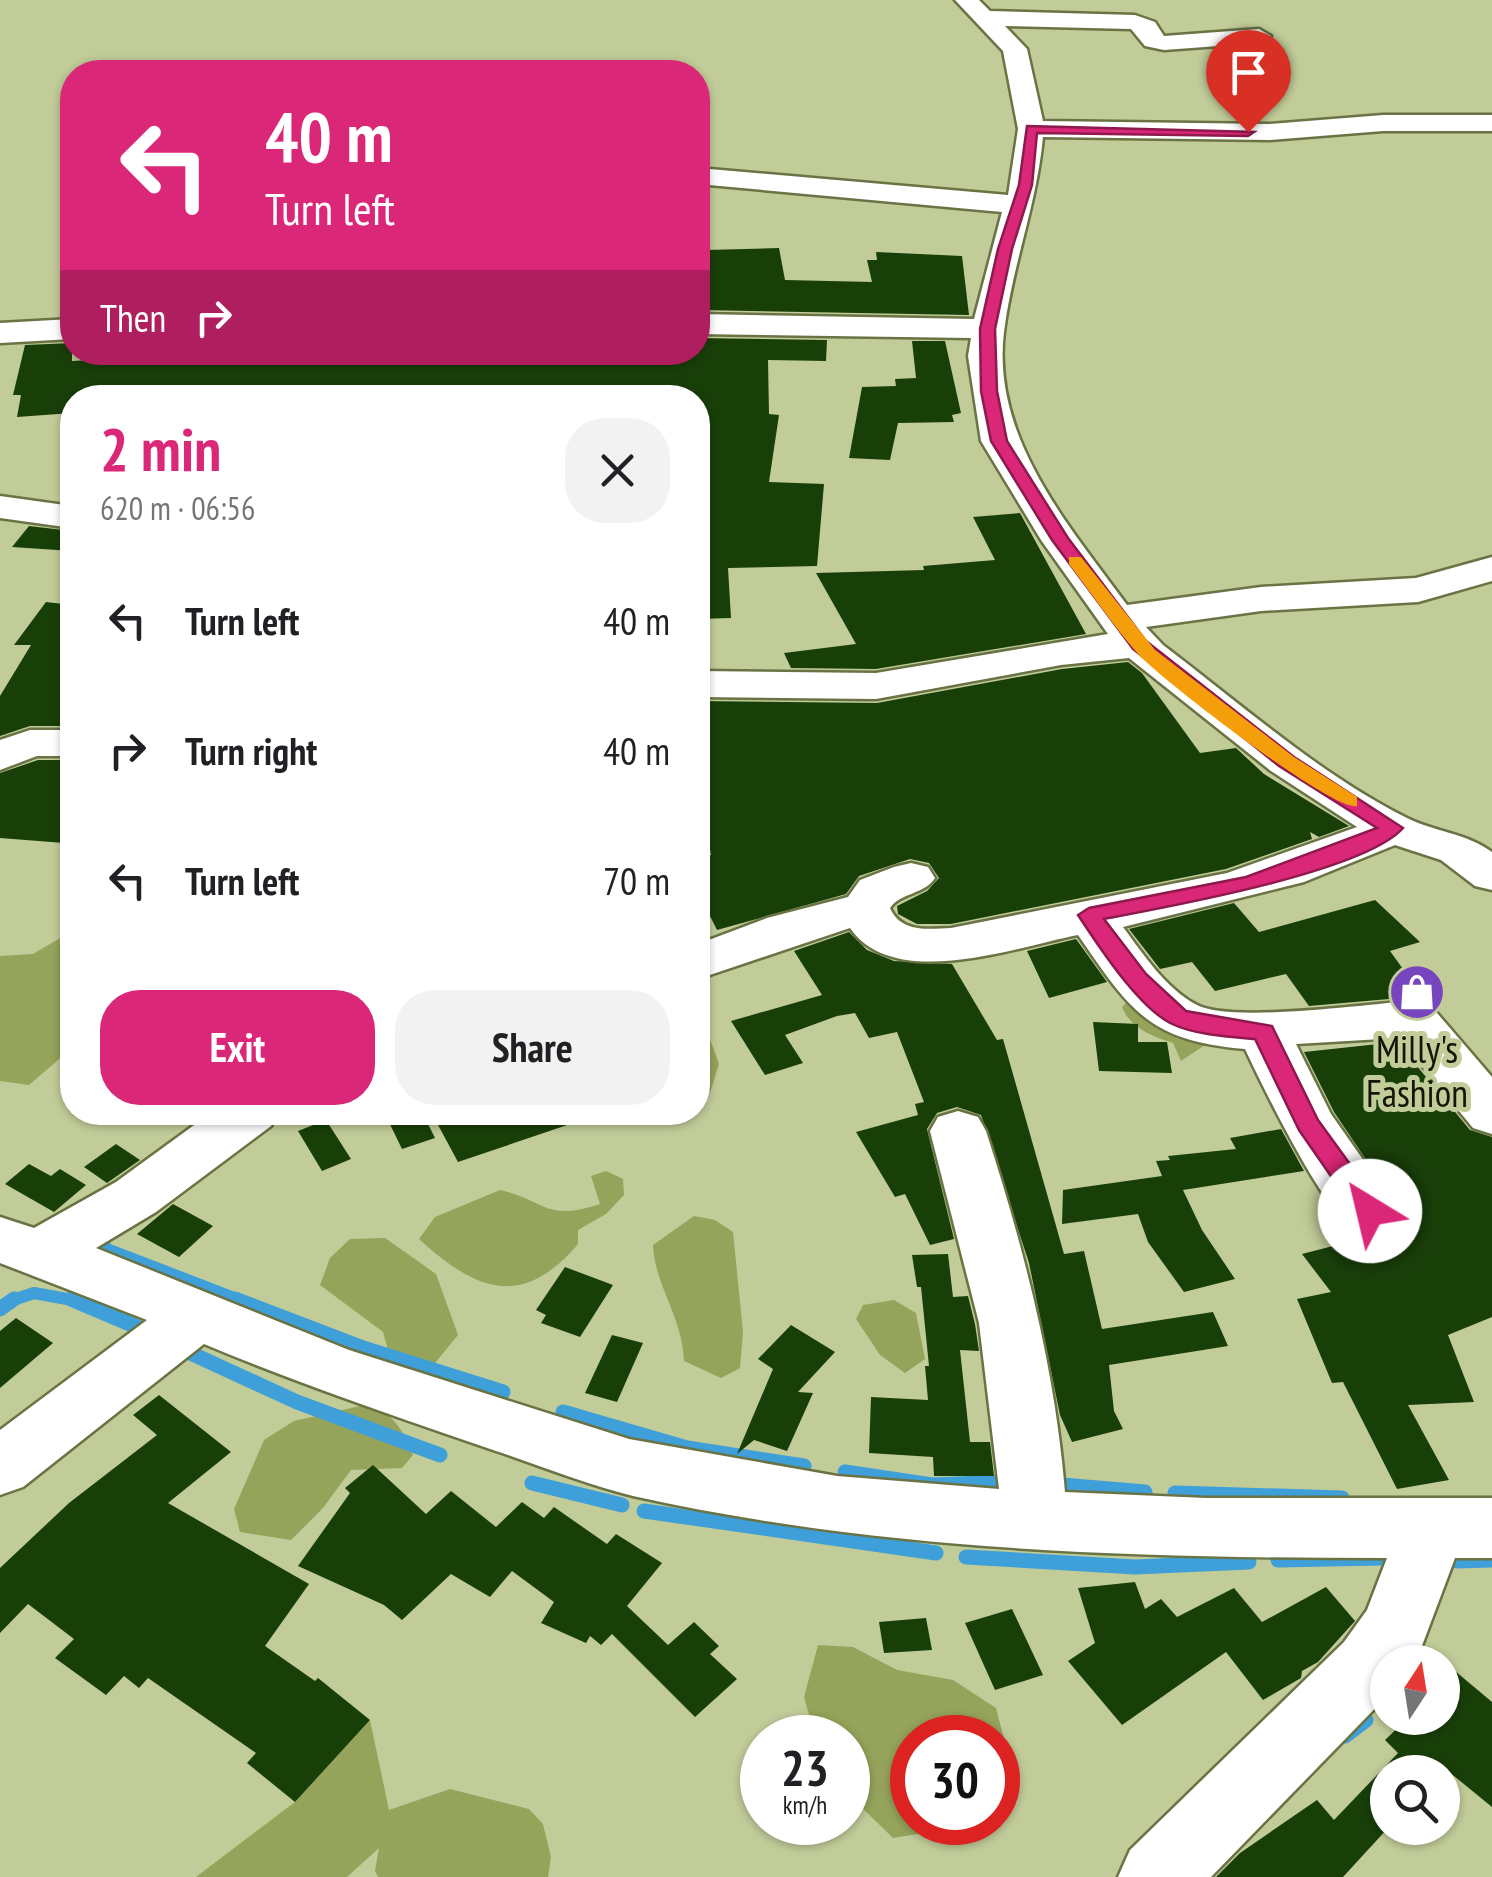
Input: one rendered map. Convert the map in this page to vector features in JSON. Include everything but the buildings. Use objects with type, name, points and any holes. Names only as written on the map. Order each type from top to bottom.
[{"type":"street","points":[[974,9],[1135,22],[1147,27],[1153,41],[1164,44],[1259,36]]},
{"type":"street","points":[[974,9],[1015,49],[1031,129],[985,356],[999,441],[1060,540],[1128,632],[1286,762],[1392,828],[1481,849]]},
{"type":"street","points":[[1031,129],[1270,132],[1383,123],[1479,123],[1492,140]]},
{"type":"street","points":[[710,177],[1018,205]]},
{"type":"street","points":[[0,333],[60,321]]},
{"type":"street","points":[[710,324],[988,329]]},
{"type":"street","points":[[0,507],[60,515]]},
{"type":"street","points":[[710,684],[878,686],[936,678],[1261,599],[1418,590],[1492,569]]},
{"type":"street","points":[[0,757],[30,743],[60,743]]},
{"type":"street","points":[[865,908],[869,922],[886,939],[914,946],[952,944],[1250,883],[1364,843],[1392,828]]},
{"type":"street","points":[[710,957],[785,929],[865,908],[877,892],[911,878]]},
{"type":"street","points":[[1089,915],[1138,979],[1178,1016],[1220,1028],[1264,1032],[1412,1019],[1492,1114]]},
{"type":"street","points":[[1264,1032],[1308,1124],[1370,1211]]},
{"type":"street","points":[[20,1246],[136,1197],[234,1125]]},
{"type":"street","points":[[958,1131],[1002,1284],[1032,1470],[1034,1521]]},
{"type":"street","points":[[20,1246],[288,1354],[437,1407],[629,1468],[837,1505],[1034,1521],[1206,1528],[1462,1528]]},
{"type":"street","points":[[0,1466],[197,1315]]},
{"type":"street","points":[[1156,1877],[1370,1665],[1462,1528]]},
{"type":"green space","points":[[60,938],[60,1058],[29,1085],[0,1081],[0,956],[33,954]]},
{"type":"green space","points":[[1138,990],[1208,1043],[1181,1061],[1173,1043],[1143,1031],[1126,1015],[1122,1007]]},
{"type":"green space","points":[[710,1039],[719,1064],[710,1093]]},
{"type":"green space","points":[[606,1171],[623,1179],[624,1195],[606,1214],[578,1230],[578,1244],[538,1278],[499,1286],[480,1281],[460,1271],[419,1239],[435,1217],[500,1190],[556,1210],[600,1204],[591,1176]]},
{"type":"green space","points":[[694,1216],[715,1220],[733,1232],[743,1332],[740,1368],[721,1378],[684,1361],[679,1329],[655,1260],[653,1245]]},
{"type":"green space","points":[[385,1238],[436,1274],[458,1335],[422,1379],[408,1379],[388,1350],[383,1332],[320,1285],[330,1258],[350,1239]]},
{"type":"green space","points":[[894,1300],[916,1313],[925,1359],[905,1373],[880,1355],[856,1319],[863,1305]]},
{"type":"green space","points":[[360,1406],[381,1411],[400,1428],[413,1455],[402,1468],[351,1470],[323,1508],[291,1540],[240,1532],[234,1509],[264,1440],[294,1421]]},
{"type":"green space","points":[[818,1645],[853,1647],[897,1670],[953,1680],[996,1708],[998,1715],[890,1715],[890,1835],[870,1816],[870,1715],[809,1715],[804,1697]]},
{"type":"green space","points":[[370,1720],[389,1810],[450,1789],[529,1809],[543,1824],[551,1857],[548,1877],[378,1877],[375,1871],[379,1848],[347,1877],[196,1877],[295,1802]]},
{"type":"waterway","points":[[97,1235],[107,1249],[242,1301]]},
{"type":"waterway","points":[[12,1300],[34,1293],[74,1300]]},
{"type":"waterway","points":[[235,1299],[363,1348],[503,1392]]},
{"type":"waterway","points":[[0,1309],[12,1300]]},
{"type":"waterway","points":[[74,1300],[78,1301]]},
{"type":"waterway","points":[[74,1300],[149,1332]]},
{"type":"waterway","points":[[186,1351],[297,1402],[440,1455]]},
{"type":"waterway","points":[[563,1412],[687,1448],[804,1466]]},
{"type":"waterway","points":[[845,1472],[932,1485],[1010,1482]]},
{"type":"waterway","points":[[532,1483],[622,1505]]},
{"type":"waterway","points":[[1050,1484],[1145,1492]]},
{"type":"waterway","points":[[1175,1493],[1342,1498]]},
{"type":"waterway","points":[[644,1511],[936,1553]]},
{"type":"waterway","points":[[966,1557],[1135,1567],[1249,1562]]},
{"type":"waterway","points":[[1278,1560],[1381,1558]]},
{"type":"waterway","points":[[1457,1561],[1492,1560]]},
{"type":"waterway","points":[[1345,1736],[1366,1720]]},
{"type":"slow traffic","points":[[1075,561],[1148,654],[1286,762],[1350,802]]},
{"type":"place","name":"Milly's Fashion","points":[[1417,992]]},
{"type":"route","points":[[1248,132],[1031,129],[1025,185],[1005,249],[985,356],[999,441],[1060,540],[1139,645],[1286,762],[1392,828],[1364,843],[1250,883],[1089,915],[1138,979],[1178,1016],[1220,1028],[1264,1032],[1308,1124],[1370,1211]]}]
